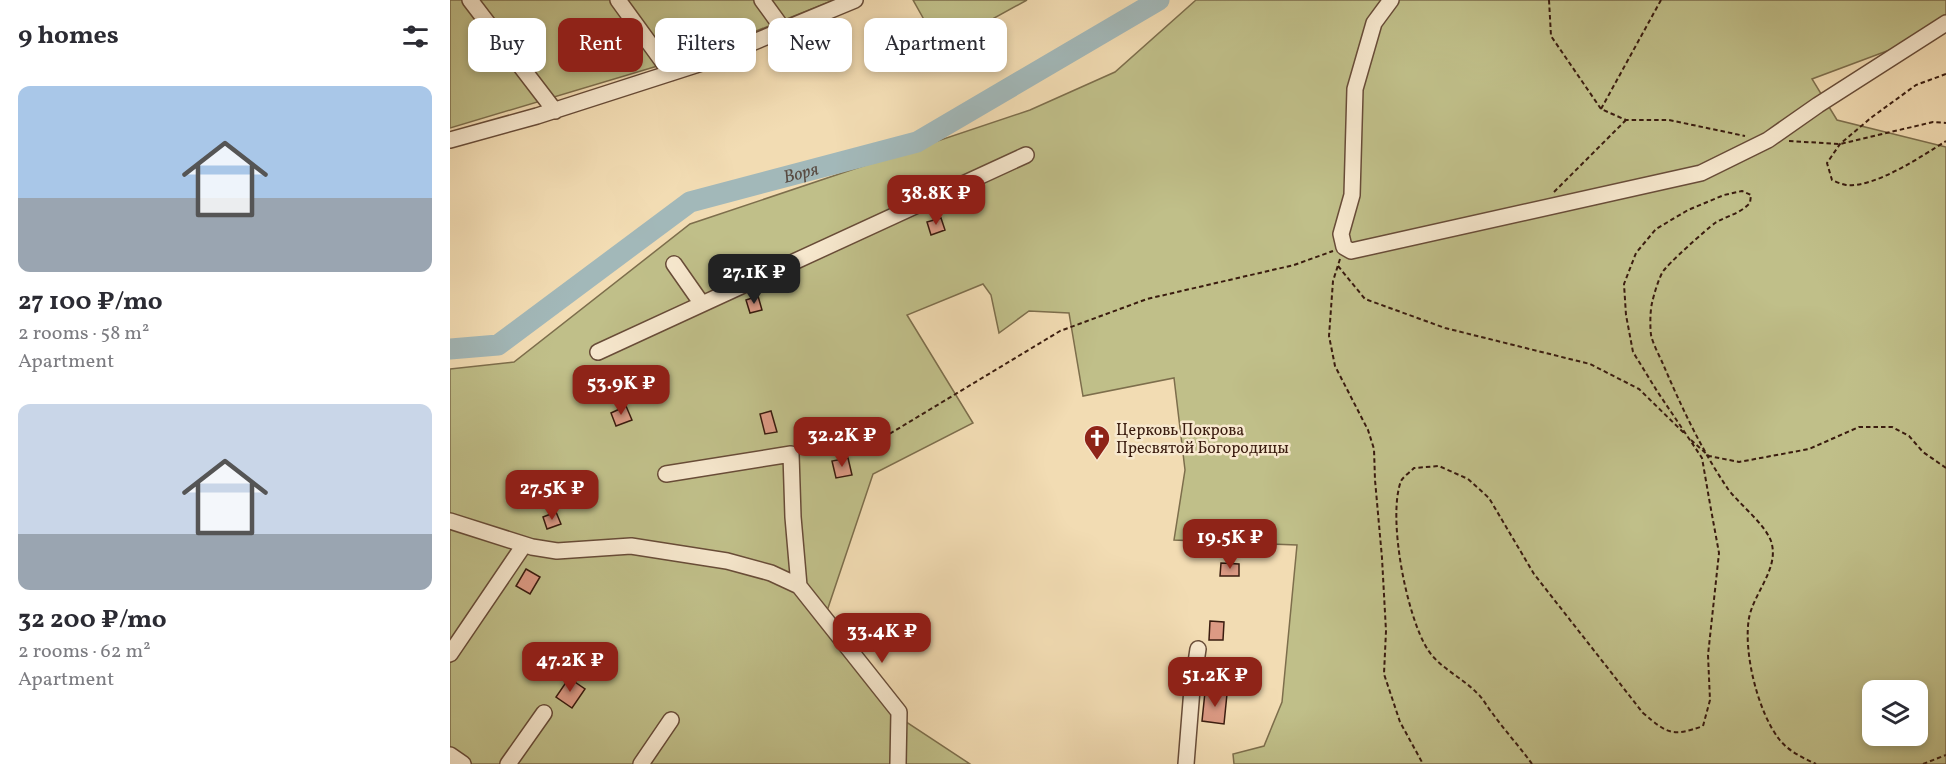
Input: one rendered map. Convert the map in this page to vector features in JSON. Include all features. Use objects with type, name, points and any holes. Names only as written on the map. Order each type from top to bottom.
[{"type":"street","points":[[470,0],[555,111]]},
{"type":"street","points":[[618,0],[671,73]]},
{"type":"street","points":[[762,0],[775,18]]},
{"type":"street","points":[[810,18],[855,0]]},
{"type":"street","points":[[1391,0],[1374,23],[1355,88],[1352,195],[1341,234],[1344,247],[1352,251],[1701,173],[1768,140],[1946,23]]},
{"type":"street","points":[[450,140],[555,111],[708,61],[768,35]]},
{"type":"street","points":[[598,352],[1026,155]]},
{"type":"street","points":[[674,264],[702,304]]},
{"type":"street","points":[[666,474],[791,454],[793,517],[799,586]]},
{"type":"street","points":[[450,521],[524,545],[557,551],[631,546],[727,561],[771,573],[799,586],[899,712],[897,764]]},
{"type":"street","points":[[450,654],[524,545]]},
{"type":"street","points":[[1186,764],[1192,689],[1198,649]]},
{"type":"street","points":[[508,764],[544,713]]},
{"type":"street","points":[[641,764],[671,720]]},
{"type":"street","points":[[450,755],[463,764]]},
{"type":"path","points":[[1549,0],[1551,36],[1601,109],[1626,120],[1669,120],[1746,136]]},
{"type":"path","points":[[1601,109],[1661,0]]},
{"type":"path","points":[[1946,74],[1916,85],[1840,144],[1827,163],[1832,180],[1845,185],[1864,183],[1896,170],[1946,141]]},
{"type":"path","points":[[1552,194],[1626,120]]},
{"type":"path","points":[[1768,140],[1840,144],[1933,122],[1946,123]]},
{"type":"path","points":[[1532,764],[1479,694],[1440,664],[1428,650],[1416,628],[1402,572],[1397,539],[1398,504],[1402,480],[1414,468],[1439,466],[1468,479],[1489,498],[1534,574],[1637,706],[1663,730],[1682,734],[1704,726],[1710,700],[1708,654],[1719,554],[1702,458],[1633,352],[1626,315],[1624,284],[1636,253],[1656,229],[1688,210],[1724,195],[1742,191],[1751,195],[1750,203],[1740,213],[1715,223],[1663,271],[1652,305],[1651,335],[1670,381],[1708,456],[1727,487],[1764,529],[1771,541],[1773,558],[1749,618],[1749,647],[1759,698],[1780,740],[1800,757],[1816,764]]},
{"type":"path","points":[[1344,247],[1333,281],[1329,336],[1335,366],[1368,430],[1374,449],[1386,631],[1384,674],[1400,722],[1423,764]]},
{"type":"path","points":[[791,454],[844,447],[891,433],[1060,331],[1147,299],[1294,265],[1344,247]]},
{"type":"path","points":[[1338,266],[1365,299],[1445,328],[1590,364],[1639,389],[1708,456],[1739,462],[1809,448],[1859,427],[1892,427],[1909,436],[1923,452],[1946,468]]},
{"type":"path","points":[[1923,764],[1946,755]]},
{"type":"shaded area","points":[[450,0],[834,0],[789,18],[768,18],[768,26],[756,31],[756,18],[655,18],[655,67],[643,70],[643,18],[558,18],[558,72],[637,72],[450,128]]},
{"type":"shaded area","points":[[913,0],[1027,0],[994,18],[923,18]]},
{"type":"shaded area","points":[[1196,0],[1946,0],[1946,29],[1812,79],[1837,120],[1946,147],[1946,764],[1234,764],[1233,754],[1264,746],[1282,702],[1297,545],[1174,540],[1185,470],[1174,378],[1083,396],[1069,313],[1029,311],[999,333],[991,295],[983,284],[907,315],[973,423],[873,474],[826,614],[894,714],[970,764],[450,764],[450,369],[514,362],[690,224],[1030,110],[1115,72]]},
{"type":"building","points":[[941,218],[945,230],[931,235],[927,222]]},
{"type":"building","points":[[758,296],[762,310],[750,313],[746,300]]},
{"type":"building","points":[[626,406],[632,420],[616,426],[611,413]]},
{"type":"building","points":[[771,411],[777,432],[765,434],[760,414]]},
{"type":"building","points":[[848,458],[852,475],[836,478],[832,461]]},
{"type":"building","points":[[556,512],[561,524],[547,529],[543,517]]},
{"type":"building","points":[[1221,563],[1239,564],[1239,576],[1220,576]]},
{"type":"building","points":[[526,569],[540,577],[530,594],[516,586]]},
{"type":"building","points":[[1210,621],[1224,622],[1223,640],[1209,640]]},
{"type":"building","points":[[569,678],[585,689],[572,708],[556,697]]},
{"type":"building","points":[[1205,692],[1227,694],[1224,724],[1202,721]]},
{"type":"waterway","name":"Воря","points":[[450,349],[498,345],[690,202],[917,142],[1159,0]]},
{"type":"place","name":"Церковь Покрова Пресвятой Богородицы","points":[[1097,461]]}]
